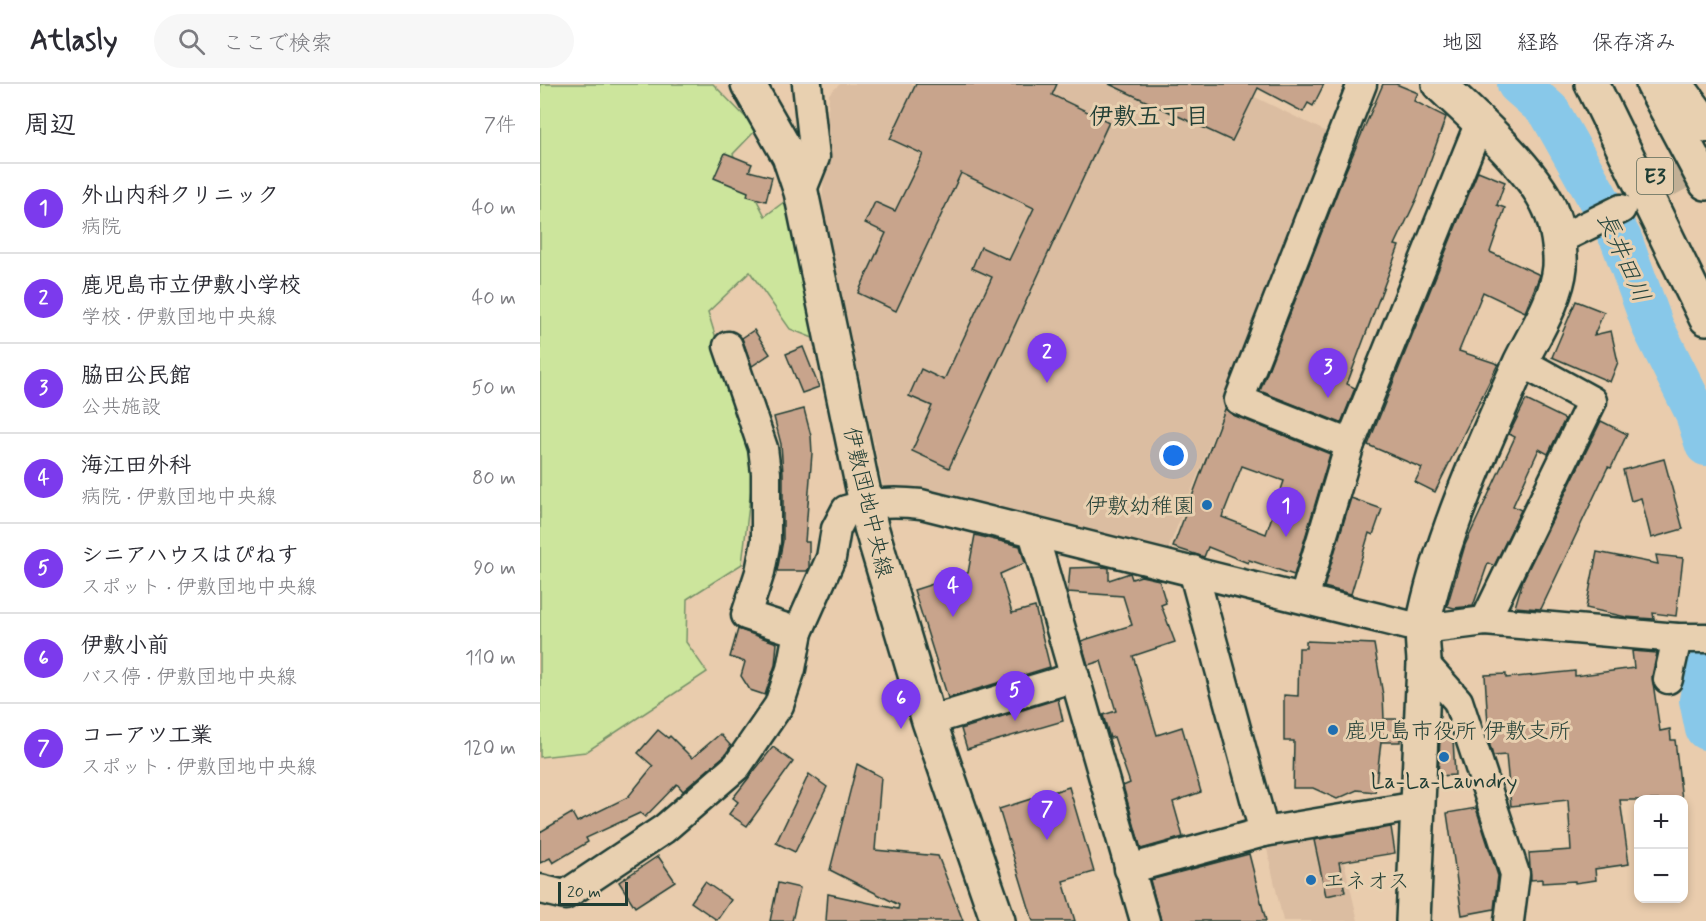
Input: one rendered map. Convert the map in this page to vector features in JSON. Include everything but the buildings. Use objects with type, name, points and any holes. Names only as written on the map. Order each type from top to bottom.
[{"type":"main road","name":"伊敷団地中央線","points":[[748,84],[789,156],[801,192],[882,567],[929,722],[998,921]]},
{"type":"main road","points":[[1413,921],[1424,663],[1423,629],[1441,561],[1478,458],[1552,297],[1568,235],[1522,169],[1480,122],[1438,84]]},
{"type":"main road","points":[[1592,84],[1706,318]]},
{"type":"main road","name":"E3","points":[[1602,84],[1706,268]]},
{"type":"main road","name":"E3","points":[[1653,84],[1706,183]]},
{"type":"main road","points":[[1676,84],[1706,125]]},
{"type":"street","points":[[801,192],[815,157],[807,84]]},
{"type":"street","points":[[1350,444],[1239,400],[1361,84]]},
{"type":"street","points":[[1304,598],[1350,444],[1480,122]]},
{"type":"street","points":[[1568,235],[1619,210]]},
{"type":"street","points":[[728,346],[763,448],[766,473],[766,542],[760,572],[746,615],[798,632]]},
{"type":"street","points":[[1485,621],[1592,401],[1521,362]]},
{"type":"street","points":[[540,889],[565,895],[664,829],[737,766],[779,705],[791,669],[798,632],[831,558],[836,529],[846,510],[867,503],[894,501],[921,504],[1423,629],[1485,621],[1677,638],[1706,638]]},
{"type":"street","points":[[1033,532],[1145,921]]},
{"type":"street","points":[[1193,570],[1264,832]]},
{"type":"street","points":[[1668,679],[1677,638]]},
{"type":"street","points":[[1424,663],[1458,701],[1515,874],[1509,921]]},
{"type":"street","points":[[929,722],[1075,677]]},
{"type":"street","points":[[1130,869],[1264,832],[1418,806]]},
{"type":"shaded area","points":[[840,84],[1228,84],[1333,135],[1167,552],[894,490],[883,485],[822,204],[829,94]]},
{"type":"shaded area","name":"エネオス","points":[[1336,828],[1358,921],[1283,921],[1265,840]]},
{"type":"green space","points":[[540,84],[713,84],[757,129],[733,154],[765,216],[784,202],[801,256],[813,338],[790,329],[750,272],[708,312],[754,463],[742,564],[687,599],[686,642],[707,672],[586,752],[540,757]]},
{"type":"waterway","name":"長井田川","points":[[1518,84],[1549,111],[1621,239],[1653,327],[1695,411],[1706,445]]},
{"type":"waterway","name":"長井田川","points":[[1706,670],[1700,700],[1706,729]]},
{"type":"tunnel","points":[[1626,206],[1706,162]]},
{"type":"place","name":"鹿児島市立伊敷小学校","points":[[1047,383]]},
{"type":"place","name":"脇田公民館","points":[[1328,398]]},
{"type":"place","name":"伊敷幼稚園","points":[[1207,505]]},
{"type":"place","name":"外山内科クリニック","points":[[1286,537]]},
{"type":"place","name":"海江田外科","points":[[953,617]]},
{"type":"place","name":"シニアハウスはぴねす","points":[[1015,721]]},
{"type":"place","name":"伊敷小前","points":[[901,729]]},
{"type":"place","name":"鹿児島市役所 伊敷支所","points":[[1333,730]]},
{"type":"place","name":"La-La-Laundry","points":[[1444,757]]},
{"type":"place","name":"コーアツ工業","points":[[1047,840]]},
{"type":"place","name":"エネオス","points":[[1311,880]]},
{"type":"district","name":"伊敷五丁目","points":[[1149,116]]}]
